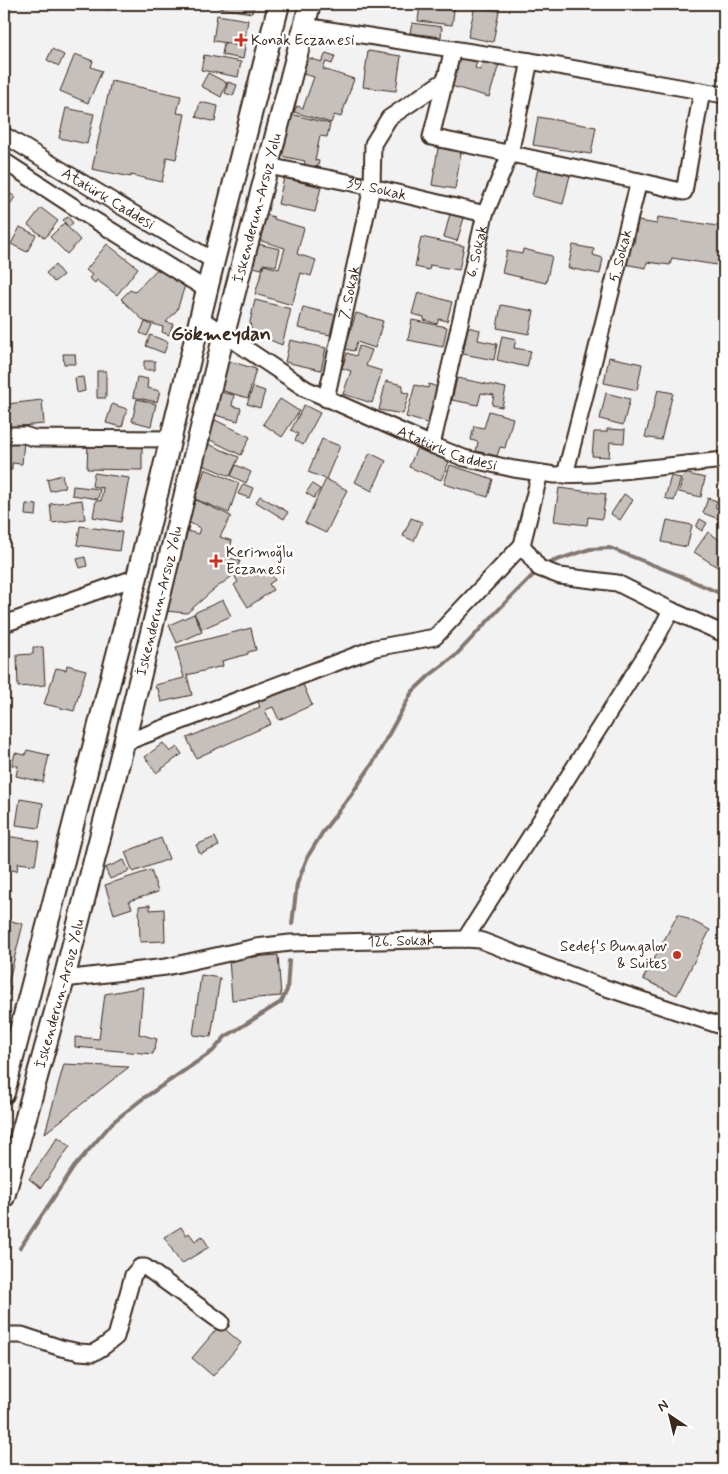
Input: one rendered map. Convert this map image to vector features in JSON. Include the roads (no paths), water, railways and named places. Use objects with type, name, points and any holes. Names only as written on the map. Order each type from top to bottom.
[{"type":"main road","name":"İskenderun-Arsuz Yolu","points":[[4,1093],[9,1054],[138,577],[214,261],[279,4]]},
{"type":"main road","name":"İskenderun-Arsuz Yolu","points":[[4,1197],[64,979],[224,334],[310,4]]},
{"type":"street","points":[[304,26],[530,61],[724,95]]},
{"type":"street","points":[[453,49],[431,138],[684,192],[702,91]]},
{"type":"street","name":"6. Sokak","points":[[432,445],[485,214],[510,154],[530,61]]},
{"type":"street","name":"7. Sokak","points":[[326,399],[372,187],[373,144],[389,118],[445,80]]},
{"type":"street","name":"Atatürk Caddesi","points":[[4,135],[214,261]]},
{"type":"street","points":[[4,161],[207,290]]},
{"type":"street","name":"39. Sokak","points":[[268,166],[372,187],[485,214]]},
{"type":"street","name":"5. Sokak","points":[[565,475],[639,181]]},
{"type":"street","name":"Atatürk Caddesi","points":[[200,318],[306,389],[464,458],[514,469],[555,475],[593,474],[724,460]]},
{"type":"street","points":[[4,434],[24,435],[34,438],[171,439]]},
{"type":"street","points":[[124,742],[375,648],[435,637],[522,545],[540,473]]},
{"type":"street","points":[[522,545],[539,568],[560,576],[617,583],[724,634]]},
{"type":"street","points":[[4,624],[138,577]]},
{"type":"street","points":[[465,939],[657,637],[671,610]]},
{"type":"street","name":"126. Sokak","points":[[64,979],[166,966],[256,947],[290,943],[480,940],[596,985],[724,1027]]},
{"type":"street","points":[[4,1335],[22,1335],[61,1348],[93,1353],[116,1336],[133,1275],[140,1267],[145,1267],[220,1322]]},
{"type":"waterway","points":[[544,566],[590,549],[610,548],[724,595]]},
{"type":"waterway","points":[[292,924],[297,884],[308,856],[324,830],[373,763],[412,692],[455,656],[538,570]]},
{"type":"waterway","points":[[20,1248],[74,1167],[113,1122],[141,1100],[213,1051],[225,1037],[281,1002],[287,990],[289,961]]},
{"type":"place","name":"Konak Eczanesi","points":[[241,40]]},
{"type":"place","name":"Kerimoğlu Eczanesi","points":[[216,561]]},
{"type":"place","name":"Sedef's Bungalov & Suites","points":[[677,955]]},
{"type":"district","name":"Gökmeydan","points":[[221,333]]}]
